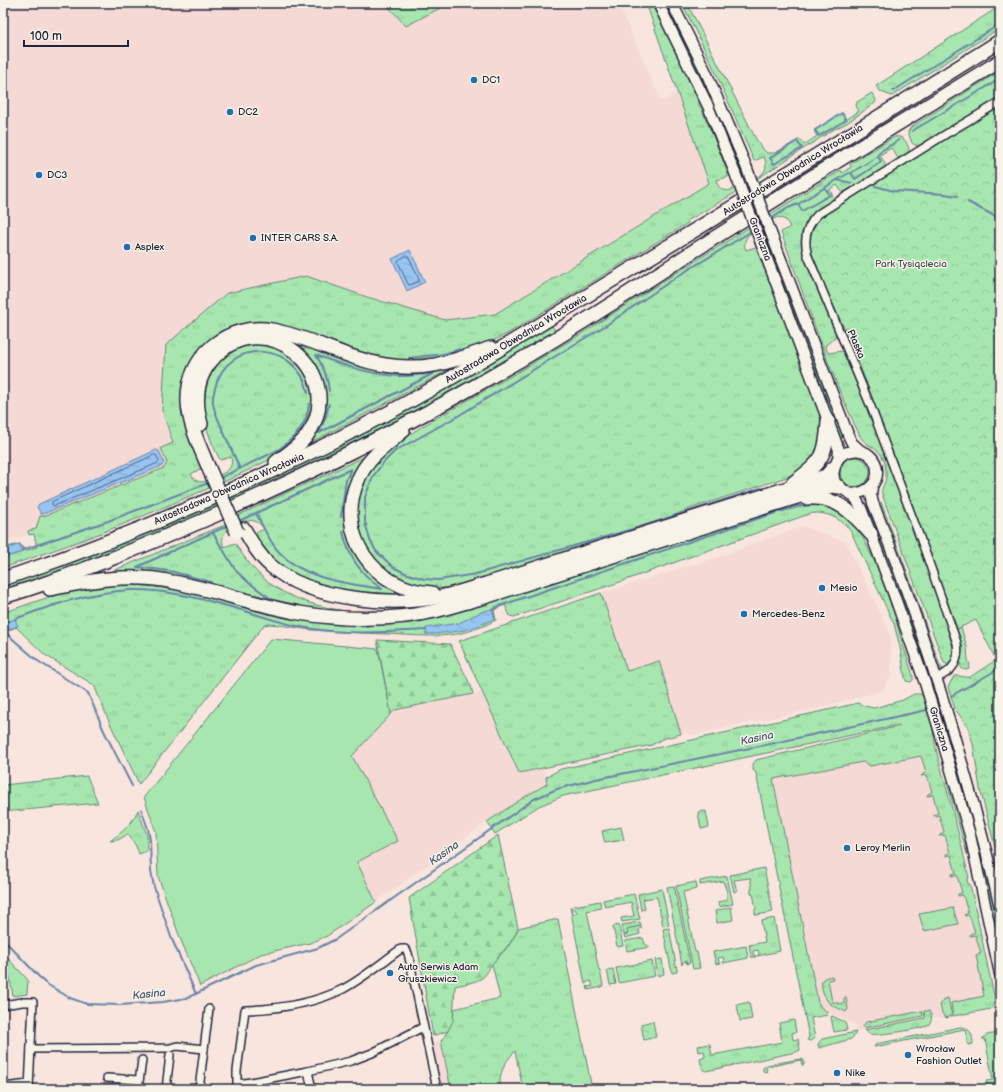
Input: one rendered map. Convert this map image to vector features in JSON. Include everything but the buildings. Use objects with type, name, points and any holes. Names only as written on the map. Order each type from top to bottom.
[{"type":"highway","name":"Autostradowa Obwodnica Wrocławia","points":[[3,579],[56,561],[203,502],[366,425],[488,357],[693,232],[1000,41]]},
{"type":"highway","name":"Autostradowa Obwodnica Wrocławia","points":[[3,597],[163,538],[291,480],[413,420],[501,371],[630,293],[700,247],[1000,61]]},
{"type":"highway","points":[[214,469],[196,437],[190,419],[188,402],[189,389],[196,367],[202,356],[214,344],[230,334],[252,329],[271,330],[291,334],[342,354],[366,361],[385,365],[421,367],[454,361],[525,334]]},
{"type":"highway","points":[[250,481],[300,443],[312,428],[318,412],[319,392],[315,379],[304,359],[296,351],[280,342],[264,338],[240,341],[220,352],[205,369],[198,391],[198,408],[202,428],[214,469],[252,558],[267,573],[287,587],[308,596],[346,606],[407,608],[457,604]]},
{"type":"highway","points":[[413,420],[402,432],[374,455],[358,480],[352,498],[352,525],[356,540],[372,566],[382,576],[396,584],[405,588],[425,592],[467,590]]},
{"type":"highway","points":[[787,494],[818,463],[824,454],[827,442],[828,421]]},
{"type":"highway","points":[[22,591],[50,589],[103,579],[156,579],[300,613],[368,618],[436,611],[497,593],[787,494],[827,475],[836,463]]},
{"type":"highway","points":[[240,531],[272,567],[291,580],[316,590],[348,597],[394,600],[445,596],[787,494],[839,486]]},
{"type":"highway","points":[[787,494],[816,497],[836,502],[852,513],[871,534]]},
{"type":"main road","name":"Graniczna","points":[[658,3],[708,106],[735,173],[839,450],[836,463]]},
{"type":"main road","name":"Graniczna","points":[[672,3],[706,72],[746,166],[849,437],[852,443],[861,451]]},
{"type":"main road","points":[[856,450],[861,451],[870,455],[875,463],[877,471],[876,480],[872,487],[866,491],[858,494],[851,494],[839,486],[834,477],[836,463],[847,452],[856,450]]},
{"type":"main road","name":"Graniczna","points":[[872,487],[871,496],[873,503],[937,678],[967,780],[1000,907]]},
{"type":"main road","name":"Graniczna","points":[[851,494],[861,508],[925,683],[970,835],[1000,974]]},
{"type":"street","name":"Płaska","points":[[937,678],[948,674],[954,666],[958,654],[957,643],[925,551],[871,407],[808,256],[805,245],[806,235],[812,220],[826,209],[1000,102]]},
{"type":"street","points":[[424,1028],[351,1061],[308,1071],[237,1084],[237,1071],[245,1010],[289,1006],[334,993],[361,978],[401,949],[405,949],[408,953],[424,1028],[437,1089]]},
{"type":"street","points":[[3,1005],[33,1002],[29,1086],[3,1087]]},
{"type":"street","points":[[199,1089],[209,1009]]},
{"type":"street","points":[[31,1049],[170,1048],[177,1046],[204,1049]]},
{"type":"street","points":[[166,1089],[170,1055]]},
{"type":"street","points":[[138,1089],[142,1060]]},
{"type":"street","points":[[308,1071],[312,1089]]},
{"type":"street","points":[[108,1078],[139,1080]]},
{"type":"shaded area","points":[[3,3],[385,3],[406,26],[449,3],[618,3],[661,101],[678,93],[709,183],[495,314],[445,320],[305,277],[162,410],[184,474],[31,534],[3,543]]},
{"type":"shaded area","name":"Mercedes-Benz","points":[[803,526],[846,542],[890,634],[892,676],[885,685],[885,690],[818,708],[693,735],[686,733],[681,734],[659,662],[627,672],[601,593],[715,558]]},
{"type":"shaded area","points":[[483,692],[519,772],[543,767],[548,784],[526,796],[481,826],[376,902],[357,862],[397,841],[352,756],[395,710]]},
{"type":"shaded area","points":[[921,755],[938,813],[933,815],[939,815],[944,833],[939,835],[945,835],[950,853],[946,854],[946,856],[951,855],[975,933],[971,936],[975,935],[981,953],[992,1008],[946,1018],[925,1018],[856,1032],[856,1026],[853,1023],[825,1011],[818,1002],[773,779],[863,762],[870,766]]},
{"type":"shaded area","points":[[441,1041],[451,1089],[441,1089],[431,1044]]},
{"type":"green space","points":[[385,3],[442,3],[444,6],[406,26]]},
{"type":"green space","points":[[646,3],[651,3],[711,130],[728,174],[728,177],[716,180],[718,186],[725,191],[734,189],[758,177],[764,172],[766,163],[764,157],[754,161],[715,71],[682,3],[687,3],[756,139],[767,153],[775,153],[800,139],[804,145],[817,136],[814,131],[815,130],[842,113],[846,120],[859,111],[856,106],[857,102],[872,93],[876,100],[875,103],[847,123],[831,131],[735,193],[687,221],[688,223],[507,334],[472,351],[418,362],[382,360],[293,332],[196,356],[202,468],[191,474],[193,478],[200,482],[207,481],[227,471],[232,462],[231,457],[220,460],[212,443],[204,421],[202,391],[212,368],[231,350],[253,343],[283,349],[307,372],[315,403],[304,432],[273,458],[228,480],[91,537],[3,568],[3,558],[22,552],[20,545],[3,550],[3,548],[20,544],[25,551],[37,547],[34,534],[29,535],[28,531],[36,529],[40,516],[44,516],[164,468],[167,463],[161,448],[173,443],[162,410],[166,345],[227,293],[306,276],[367,297],[445,320],[495,314],[709,183]]},
{"type":"green space","points":[[663,3],[667,3],[703,75],[741,165],[737,167],[703,84]]},
{"type":"green space","points":[[1000,6],[1000,28],[892,96],[881,92],[876,86]]},
{"type":"green space","points":[[1000,71],[1000,98],[920,145],[917,146],[912,143],[908,132],[911,127]]},
{"type":"green space","name":"Park Tysiąclecia","points":[[1000,106],[1000,866],[980,789],[973,744],[968,727],[955,709],[948,687],[954,676],[970,677],[996,660],[976,620],[957,629],[911,501],[849,340],[852,337],[850,332],[846,332],[823,284],[810,249],[809,241],[810,233],[814,224],[821,217],[935,144]]},
{"type":"green space","points":[[894,137],[900,137],[906,142],[909,149],[906,154],[898,158],[891,148],[880,155],[885,164],[885,168],[844,192],[842,192],[837,185],[830,189],[833,200],[817,210],[808,220],[802,232],[801,243],[805,258],[836,332],[835,337],[825,346],[828,353],[842,351],[846,355],[888,460],[943,611],[953,648],[952,658],[948,666],[944,663],[882,494],[886,475],[883,458],[880,453],[866,443],[860,436],[848,411],[818,335],[781,232],[790,227],[786,220],[778,217],[754,229],[746,239],[745,244],[746,250],[756,247],[819,411],[822,426],[819,452],[800,471],[787,477],[692,508],[629,533],[456,587],[427,589],[405,584],[375,562],[360,534],[356,508],[368,470],[395,444],[421,427],[581,334],[841,170],[842,173],[851,167],[850,164]]},
{"type":"green space","points":[[770,241],[844,437],[840,438],[766,243]]},
{"type":"green space","points":[[552,326],[555,331],[400,420],[321,461],[212,512],[93,559],[3,592],[3,586],[67,563],[459,380]]},
{"type":"green space","points":[[253,333],[274,334],[295,339],[294,341],[335,356],[377,368],[423,371],[452,368],[308,444],[322,415],[323,388],[314,365],[297,348],[275,338],[251,336],[227,344],[206,363],[198,379],[195,391],[196,416],[212,461],[209,462],[193,419],[192,398],[194,384],[206,359],[215,349],[239,336]]},
{"type":"green space","points":[[366,456],[349,531],[401,591],[408,596],[360,595],[302,581],[267,556],[253,534],[264,529],[259,523],[252,520],[239,524],[226,532],[223,539],[224,547],[235,543],[258,573],[270,584],[284,592],[298,599],[314,604],[350,612],[312,611],[105,574],[227,524],[226,521]]},
{"type":"green space","points":[[855,457],[866,461],[870,472],[866,483],[855,487],[844,483],[840,472],[844,461]]},
{"type":"green space","points":[[881,502],[939,663],[943,670],[937,666],[878,503]]},
{"type":"green space","points":[[809,505],[826,507],[846,515],[854,523],[863,538],[877,567],[895,615],[913,676],[913,680],[911,682],[906,681],[905,678],[900,647],[894,624],[851,532],[843,523],[833,517],[821,513],[809,514],[623,581],[514,617],[510,616],[505,605],[494,610],[496,620],[482,627],[455,634],[442,636],[416,636],[322,631],[270,624],[264,625],[139,784],[108,719],[94,685],[45,655],[16,627],[3,633],[3,613],[67,592],[111,585],[140,585],[169,589],[278,616],[326,623],[374,624],[422,619],[469,609],[779,507],[781,512]]},
{"type":"green space","points":[[870,506],[914,626],[930,675],[928,677],[866,508]]},
{"type":"green space","points":[[601,593],[627,671],[659,661],[681,734],[662,739],[652,745],[519,773],[459,641]]},
{"type":"green space","points":[[961,627],[967,647],[970,665],[969,669],[966,670],[962,669],[960,664],[962,646],[957,629]]},
{"type":"green space","points":[[271,639],[378,649],[391,714],[352,756],[398,841],[357,862],[376,902],[327,936],[310,943],[261,954],[200,986],[180,938],[158,876],[156,832],[144,797]]},
{"type":"green space","points":[[377,640],[450,644],[471,686],[473,694],[395,710],[391,714]]},
{"type":"green space","points":[[933,685],[961,772],[957,774],[931,688]]},
{"type":"green space","points":[[914,694],[921,694],[928,707],[930,715],[937,753],[969,878],[967,879],[968,884],[970,884],[995,1000],[994,1006],[991,1009],[953,1016],[951,1003],[984,996],[976,955],[981,953],[975,935],[970,936],[970,934],[975,932],[969,915],[964,915],[968,913],[963,895],[958,896],[958,894],[962,893],[957,875],[951,876],[952,874],[956,873],[951,855],[946,856],[946,854],[950,853],[945,835],[939,836],[944,832],[939,815],[933,815],[938,813],[933,795],[927,796],[932,792],[927,775],[921,776],[926,772],[921,756],[870,766],[863,762],[773,779],[818,1002],[828,1015],[811,1018],[815,1038],[810,1041],[807,1040],[809,1037],[756,773],[753,770],[753,764],[756,760],[900,726],[899,725],[563,796],[539,806],[495,834],[487,822],[547,784],[546,777],[561,769],[858,703],[874,708],[903,700]]},
{"type":"green space","points":[[87,776],[98,803],[3,812],[3,785]]},
{"type":"green space","points":[[950,780],[965,837],[967,854],[947,783]]},
{"type":"green space","points":[[964,783],[1000,926],[1000,953],[960,784]]},
{"type":"green space","points":[[138,810],[147,835],[147,851],[139,854],[136,846],[128,834],[118,840],[110,841],[127,827]]},
{"type":"green space","points":[[706,811],[709,827],[701,829],[698,812]]},
{"type":"green space","points":[[621,827],[624,840],[605,843],[602,831]]},
{"type":"green space","points":[[498,835],[518,928],[510,943],[484,977],[479,980],[455,986],[453,1021],[448,1031],[433,1036],[409,898]]},
{"type":"green space","points":[[764,868],[773,912],[757,915],[755,914],[756,908],[753,894],[751,894],[752,889],[750,878],[734,880],[737,891],[734,892],[730,875]]},
{"type":"green space","points":[[727,876],[733,904],[719,907],[718,902],[727,900],[727,892],[723,881],[700,885],[700,881]]},
{"type":"green space","points":[[696,882],[697,889],[683,892],[695,952],[697,952],[700,968],[693,969],[676,886]]},
{"type":"green space","points":[[674,886],[690,963],[687,964],[686,961],[683,962],[682,965],[667,887]]},
{"type":"green space","points":[[662,889],[669,925],[663,926],[657,897],[643,899],[645,909],[641,910],[638,894]]},
{"type":"green space","points":[[634,894],[640,919],[622,922],[621,918],[634,916],[631,902],[605,907],[603,900]]},
{"type":"green space","points":[[600,901],[601,908],[587,911],[603,985],[602,987],[588,990],[587,986],[593,986],[591,981],[585,984],[570,907],[572,907],[572,915],[577,913],[574,906]]},
{"type":"green space","points":[[731,907],[733,920],[717,923],[715,911]]},
{"type":"green space","points":[[953,908],[958,924],[924,931],[919,914]]},
{"type":"green space","points":[[774,918],[780,951],[757,956],[759,954],[758,950],[753,951],[753,955],[756,957],[751,957],[749,945],[765,942],[761,921]]},
{"type":"green space","points":[[558,919],[592,1089],[523,1089],[515,1051],[501,1073],[500,1089],[451,1089],[441,1041],[450,1026],[454,1009],[500,998],[492,964],[510,943],[518,928]]},
{"type":"green space","points":[[640,922],[641,926],[627,929],[628,934],[624,935],[622,925]]},
{"type":"green space","points":[[619,925],[623,946],[617,947],[613,926]]},
{"type":"green space","points":[[641,926],[642,928],[639,929],[640,934],[625,938],[624,935],[628,934],[627,929]]},
{"type":"green space","points":[[669,928],[677,970],[677,972],[672,973],[663,929]]},
{"type":"green space","points":[[643,938],[645,944],[650,947],[627,951],[625,941]]},
{"type":"green space","points":[[746,946],[748,958],[723,963],[723,957],[718,958],[719,962],[721,963],[716,964],[713,952]]},
{"type":"green space","points":[[3,953],[28,980],[27,994],[13,996],[9,974],[3,975]]},
{"type":"green space","points":[[662,959],[664,974],[658,976],[655,960]]},
{"type":"green space","points":[[652,961],[655,976],[619,983],[616,968]]},
{"type":"green space","points":[[613,969],[616,984],[610,985],[607,970]]},
{"type":"green space","points":[[832,976],[833,979],[828,980],[832,1002],[837,1002],[838,1004],[844,1003],[844,998],[846,997],[848,1009],[846,1012],[829,1003],[824,995],[822,988],[823,979]]},
{"type":"green space","points":[[948,998],[952,1016],[946,1018],[942,1013],[940,1005],[945,999]]},
{"type":"green space","points":[[749,1002],[752,1019],[740,1021],[737,1005]]},
{"type":"green space","points":[[922,1011],[923,1016],[864,1028],[863,1026],[866,1022]]},
{"type":"green space","points":[[924,1011],[929,1011],[932,1018],[931,1022],[925,1027],[881,1034],[870,1034],[865,1030],[925,1018]]},
{"type":"green space","points":[[832,1016],[845,1022],[847,1030],[834,1032]]},
{"type":"green space","points":[[794,1020],[796,1032],[792,1033],[793,1040],[798,1039],[800,1050],[706,1071],[702,1068],[700,1059],[705,1057],[704,1051],[699,1052],[698,1046],[710,1044],[712,1055],[782,1042],[779,1023]]},
{"type":"green space","points":[[653,1021],[656,1037],[644,1040],[641,1024]]},
{"type":"green space","points":[[960,1027],[969,1030],[973,1044],[968,1045],[965,1029],[874,1047],[876,1044]]},
{"type":"green space","points":[[856,1032],[851,1039],[819,1048],[818,1044],[822,1039]]},
{"type":"green space","points":[[1000,1033],[1000,1089],[988,1089],[986,1081],[993,1080],[985,1039],[982,1039],[987,1035]]},
{"type":"green space","points":[[799,1059],[804,1060],[804,1065],[802,1065],[801,1060],[766,1067],[767,1072],[763,1071],[763,1068],[767,1065]]},
{"type":"water","points":[[410,250],[425,282],[407,291],[392,259]]},
{"type":"water","points":[[156,450],[159,451],[164,463],[162,466],[43,514],[41,514],[37,507],[39,504]]},
{"type":"water","points":[[20,544],[22,552],[3,558],[3,550]]},
{"type":"water","points":[[492,609],[495,619],[473,628],[436,634],[426,634],[426,628],[459,623],[481,612]]},
{"type":"water","points":[[15,619],[18,626],[3,631],[3,623]]},
{"type":"waterway","points":[[893,91],[1000,24]]},
{"type":"waterway","points":[[912,131],[1000,79]]},
{"type":"waterway","points":[[842,113],[846,120],[819,136],[815,130],[842,113]]},
{"type":"waterway","points":[[877,156],[881,151],[899,140]]},
{"type":"waterway","points":[[797,141],[802,148],[774,164],[770,158],[797,141]]},
{"type":"waterway","points":[[878,156],[881,162],[855,179],[851,173],[878,156]]},
{"type":"waterway","points":[[849,173],[837,180],[852,183]]},
{"type":"waterway","points":[[825,188],[830,195],[802,211],[798,204],[837,180]]},
{"type":"waterway","points":[[875,186],[894,191],[957,196]]},
{"type":"waterway","points":[[968,202],[1000,219]]},
{"type":"waterway","points":[[769,220],[788,208],[798,204]]},
{"type":"waterway","points":[[752,231],[678,276],[608,324],[458,416],[395,451],[383,463],[374,475],[371,482],[365,497],[365,522],[370,540],[376,551],[393,567],[405,573],[424,579],[439,580],[476,574],[643,526],[761,488]]},
{"type":"waterway","points":[[409,358],[443,354],[460,349]]},
{"type":"waterway","points":[[240,469],[217,418],[214,406],[213,399],[215,388],[222,371],[233,360],[247,353],[262,352],[277,355],[291,363],[302,376],[308,393]]},
{"type":"waterway","points":[[329,391],[325,372],[316,355],[346,366],[378,374],[400,376],[434,373],[319,433],[329,404]]},
{"type":"waterway","points":[[218,479],[278,450],[295,436],[303,425],[308,412],[309,404]]},
{"type":"waterway","points":[[341,517],[346,480],[351,469],[256,513],[269,539],[276,549],[290,562],[314,575],[327,579],[382,589],[367,577],[356,564],[345,541],[343,532]]},
{"type":"waterway","points":[[22,550],[108,521],[211,482]]},
{"type":"waterway","points":[[493,610],[496,607],[784,510],[797,506],[818,505]]},
{"type":"waterway","points":[[237,522],[256,513]]},
{"type":"waterway","points":[[211,582],[170,571],[137,567],[229,525]]},
{"type":"waterway","points":[[213,533],[236,571],[274,601],[222,586]]},
{"type":"waterway","points":[[15,619],[57,604],[86,596],[115,591],[143,590],[194,597],[307,628],[337,632],[396,632],[426,630]]},
{"type":"waterway","points":[[3,629],[38,661],[88,693],[104,731],[132,786]]},
{"type":"waterway","name":"Kasina","points":[[951,696],[1000,668]]},
{"type":"waterway","name":"Kasina","points":[[3,939],[45,983],[70,998],[87,1004],[120,1005],[163,1002],[187,998],[256,965],[318,948],[336,939],[534,799],[557,789],[596,779],[765,745],[927,710]]},
{"type":"waterway","points":[[141,809],[150,840],[151,871],[154,887],[171,937],[196,994]]},
{"type":"place","name":"DC1","points":[[474,80]]},
{"type":"place","name":"DC2","points":[[230,112]]},
{"type":"place","name":"DC3","points":[[39,175]]},
{"type":"place","name":"INTER CARS S.A.","points":[[253,238]]},
{"type":"place","name":"Asplex","points":[[127,247]]},
{"type":"place","name":"Mesio","points":[[822,588]]},
{"type":"place","name":"Mercedes-Benz","points":[[744,614]]},
{"type":"place","name":"Leroy Merlin","points":[[847,848]]},
{"type":"place","name":"Auto Serwis Adam Gruszkiewicz","points":[[390,973]]},
{"type":"place","name":"Wrocław Fashion Outlet","points":[[908,1055]]},
{"type":"place","name":"Nike","points":[[837,1073]]}]
